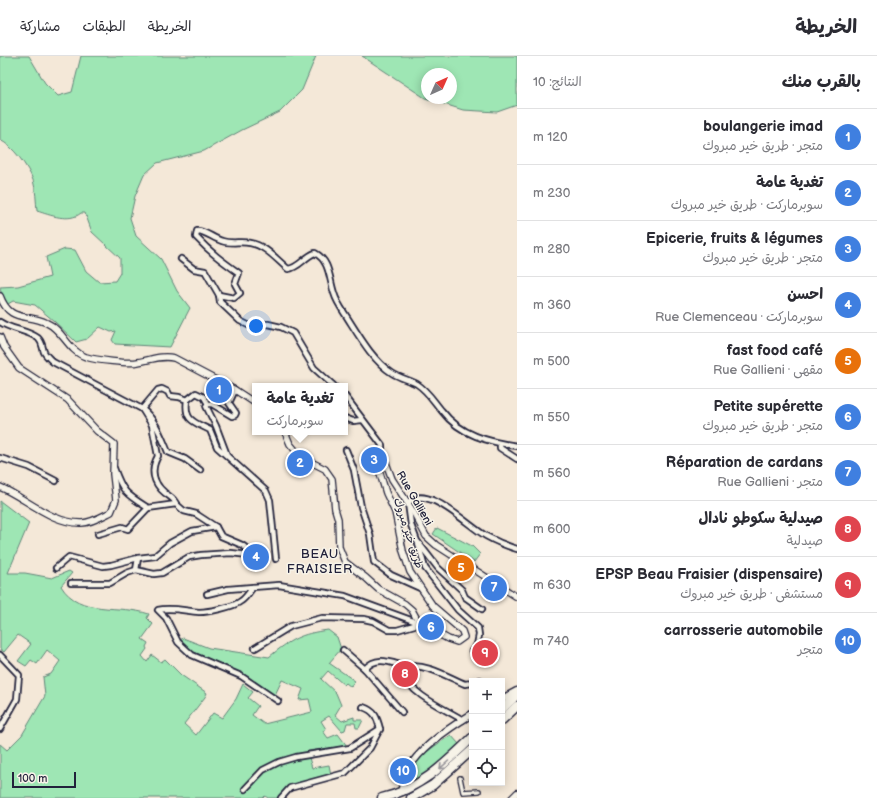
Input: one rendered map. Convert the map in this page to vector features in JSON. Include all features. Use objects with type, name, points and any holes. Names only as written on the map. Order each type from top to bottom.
[{"type":"highway","points":[[505,706],[517,695]]},
{"type":"highway","points":[[505,717],[517,706]]},
{"type":"highway","points":[[382,798],[402,792],[429,777],[469,741]]},
{"type":"highway","points":[[411,798],[433,785],[469,753]]},
{"type":"main road","points":[[505,697],[517,691]]},
{"type":"main road","points":[[402,792],[401,783],[404,775],[412,763],[425,749],[469,716]]},
{"type":"street","points":[[219,296],[234,298],[240,293],[236,284],[239,273],[211,253],[196,237],[197,231],[203,231],[210,237],[223,242],[249,242],[259,245],[288,269],[294,268],[307,256],[315,253],[321,257],[328,269],[334,294],[346,315],[367,347],[384,367],[403,379],[417,384],[429,394],[451,422],[462,430],[477,437],[500,444],[517,446]]},
{"type":"street","points":[[181,259],[194,269],[205,271],[219,296],[220,302],[240,321],[250,326],[268,324],[281,327],[293,333],[314,368],[331,383]]},
{"type":"street","points":[[0,296],[3,305],[10,314],[48,323],[72,349],[86,357],[127,362],[136,362],[164,356],[174,358],[236,390],[252,401]]},
{"type":"street","points":[[0,322],[12,329],[21,331],[39,339],[45,353],[53,362],[142,409],[150,415],[168,452],[185,459],[200,470]]},
{"type":"street","points":[[0,337],[4,347],[19,368],[68,400],[97,430],[111,440],[115,448],[113,466],[116,500],[111,512],[84,524],[50,515],[20,496],[0,487]]},
{"type":"street","points":[[142,409],[154,395],[162,389],[170,396],[187,400]]},
{"type":"street","points":[[207,405],[221,409],[232,416],[235,415],[236,412],[230,403],[236,390]]},
{"type":"street","points":[[227,455],[204,397],[196,393],[187,400],[185,411],[189,418],[210,430],[217,447],[266,491],[270,500],[273,542],[276,558]]},
{"type":"street","name":"Rue Gallieni","points":[[348,400],[382,446],[382,452],[392,479],[408,503],[422,530],[431,541],[517,597]]},
{"type":"street","points":[[71,583],[110,583],[127,573],[136,570],[154,574],[162,573],[189,557],[201,555],[231,553],[257,556],[242,545],[221,536],[216,527],[196,514],[184,511],[160,488],[152,473],[154,463],[158,456],[152,425],[142,409]]},
{"type":"street","points":[[348,419],[353,421],[362,420]]},
{"type":"street","name":"طريق خير مبروك","points":[[286,435],[290,444],[302,457],[325,469],[332,479],[335,509],[338,519],[339,547],[345,562],[378,589],[405,604],[412,610],[419,623],[442,636],[457,642],[464,637],[462,631],[433,606],[420,588],[406,562],[395,512],[386,493],[379,472],[376,456],[377,453],[382,452]]},
{"type":"street","points":[[500,444],[500,448],[517,459]]},
{"type":"street","points":[[346,450],[354,470],[361,507],[370,534],[374,562],[391,575],[420,588]]},
{"type":"street","points":[[0,458],[29,467],[56,481]]},
{"type":"street","points":[[113,466],[121,488],[127,494],[148,508]]},
{"type":"street","points":[[472,651],[477,645],[479,635],[478,628],[458,610],[424,568],[411,525],[408,503],[416,497],[426,497],[439,502],[486,536],[517,549]]},
{"type":"street","points":[[98,534],[122,527],[128,529],[148,508],[176,504]]},
{"type":"street","points":[[56,568],[70,557],[103,566],[138,558],[155,556],[170,543],[192,531],[216,527]]},
{"type":"street","points":[[417,541],[438,568],[462,590],[465,597],[482,608]]},
{"type":"street","points":[[136,570],[138,558]]},
{"type":"street","points":[[206,594],[228,589],[279,585],[358,599],[397,616],[419,623]]},
{"type":"street","points":[[253,587],[242,601],[236,605],[199,612],[180,609],[158,611],[166,618],[178,642],[188,652],[241,676],[278,701]]},
{"type":"street","points":[[255,648],[291,626],[322,618],[364,619],[373,621],[389,630],[397,630],[419,623]]},
{"type":"street","points":[[343,650],[365,669],[402,712]]},
{"type":"street","points":[[0,655],[11,664],[19,675],[17,699],[0,729]]},
{"type":"street","points":[[365,669],[371,662],[377,660],[407,667],[422,667],[465,684],[469,683]]},
{"type":"street","points":[[407,667],[404,675],[409,685],[417,692],[463,720]]},
{"type":"street","points":[[281,798],[290,788],[345,774],[370,748],[380,729],[376,715],[371,710],[363,707]]},
{"type":"street","points":[[245,789],[263,770],[279,762],[296,757],[350,748],[380,729]]},
{"type":"street","points":[[460,778],[463,792],[479,792]]},
{"type":"street","points":[[512,798],[517,793]]},
{"type":"green space","points":[[0,56],[29,56],[45,83],[58,96],[72,92],[81,56],[316,56],[302,90],[280,112],[242,130],[204,151],[157,163],[144,175],[135,196],[130,218],[136,236],[161,259],[177,291],[190,308],[170,347],[115,344],[112,340],[116,331],[111,332],[100,327],[87,339],[76,342],[35,305],[13,301],[8,304],[3,303],[0,287],[18,286],[50,277],[46,257],[65,249],[75,250],[86,271],[99,282],[115,281],[120,273],[120,258],[92,232],[85,213],[65,218],[37,211],[35,188],[31,175],[15,152],[0,140]]},
{"type":"green space","points":[[362,56],[517,56],[517,105],[497,112],[463,110],[444,104],[457,104],[457,68],[421,68],[421,95]]},
{"type":"green space","points":[[0,501],[29,523],[8,573],[25,573],[52,578],[69,571],[72,573],[61,586],[78,602],[101,608],[138,611],[149,614],[147,618],[153,624],[142,639],[148,643],[146,647],[147,649],[142,656],[147,662],[152,655],[161,662],[165,659],[181,675],[207,693],[184,724],[196,735],[213,713],[222,718],[236,699],[243,684],[253,692],[248,698],[258,706],[252,715],[264,724],[312,712],[309,699],[299,700],[303,689],[282,680],[274,697],[249,677],[192,651],[180,640],[183,638],[209,648],[269,657],[296,638],[310,633],[328,630],[337,637],[341,649],[329,663],[355,681],[351,687],[346,683],[344,685],[328,671],[321,679],[336,693],[341,705],[335,715],[342,721],[354,717],[354,720],[363,720],[359,728],[356,728],[355,723],[347,723],[345,730],[342,731],[329,716],[321,721],[326,729],[323,731],[328,738],[338,734],[347,746],[307,751],[312,768],[329,765],[331,775],[288,791],[280,798],[268,798],[265,796],[263,798],[0,798],[0,744],[7,750],[22,735],[45,696],[43,677],[51,674],[60,661],[47,650],[37,664],[31,660],[26,666],[18,661],[31,644],[18,635],[4,652],[0,649]]},
{"type":"green space","points":[[437,528],[472,546],[480,554],[474,562],[433,534]]},
{"type":"green space","points":[[451,735],[459,744],[427,774],[412,784],[406,775],[410,769],[426,753]]},
{"type":"place","name":"boulangerie imad","points":[[219,390]]},
{"type":"place","name":"Epicerie, fruits & légumes","points":[[374,460]]},
{"type":"place","name":"تغدية عامة","points":[[300,463]]},
{"type":"place","name":"احسن","points":[[256,557]]},
{"type":"place","name":"fast food café","points":[[461,568]]},
{"type":"place","name":"Réparation de cardans","points":[[494,588]]},
{"type":"place","name":"Petite supérette","points":[[431,627]]},
{"type":"place","name":"EPSP Beau Fraisier (dispensaire)","points":[[485,653]]},
{"type":"place","name":"صيدلية سكوطو نادال","points":[[405,674]]},
{"type":"place","name":"carrosserie automobile","points":[[403,771]]},
{"type":"district","name":"BEAU FRAISIER","points":[[320,560]]}]
